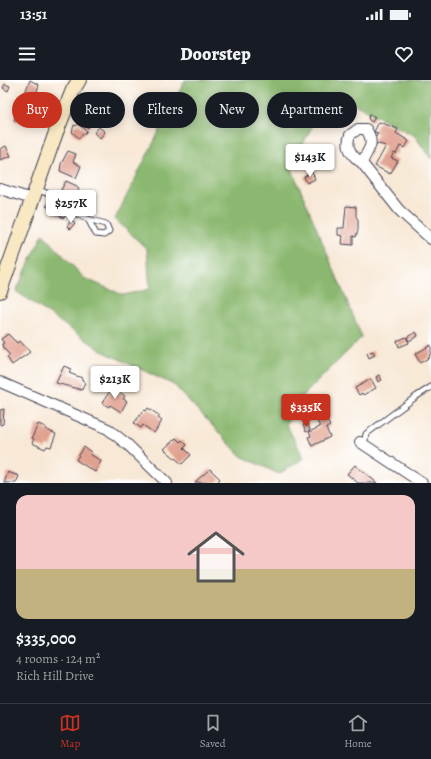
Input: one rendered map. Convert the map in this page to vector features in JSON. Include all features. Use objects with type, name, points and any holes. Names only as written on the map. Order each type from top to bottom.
[{"type":"main road","points":[[0,291],[34,194],[78,80]]},
{"type":"street","points":[[362,162],[399,210],[431,239]]},
{"type":"street","points":[[0,189],[34,194]]},
{"type":"street","points":[[0,382],[108,429],[128,444],[167,483]]},
{"type":"street","points":[[362,444],[422,483]]},
{"type":"lane","points":[[34,194],[53,196],[70,210],[88,219]]},
{"type":"lane","points":[[362,444],[366,434],[417,396],[431,388]]},
{"type":"green space","points":[[185,80],[431,80],[431,159],[415,136],[357,105],[357,92],[267,92],[267,128],[311,128],[291,167],[362,337],[302,397],[286,424],[304,458],[279,474],[241,456],[174,385],[102,351],[16,291],[43,234],[84,278],[123,295],[150,289],[147,249],[115,219],[161,128],[197,128],[197,92],[179,92]]},
{"type":"building","points":[[30,80],[39,85],[37,92],[25,92]]},
{"type":"building","points":[[5,84],[10,86],[8,91],[3,88]]},
{"type":"building","points":[[370,114],[375,117],[372,122],[368,119]]},
{"type":"building","points":[[379,122],[398,129],[396,133],[409,141],[405,148],[400,146],[396,154],[394,153],[391,158],[398,161],[390,174],[375,166],[386,146],[375,143],[374,140],[378,133],[374,132]]},
{"type":"building","points":[[73,128],[83,128],[87,131],[79,138],[72,132]]},
{"type":"building","points":[[98,128],[105,132],[100,138],[94,133]]},
{"type":"building","points":[[6,146],[11,156],[0,160],[0,149]]},
{"type":"building","points":[[68,151],[76,154],[73,162],[81,166],[76,178],[60,171],[61,164]]},
{"type":"building","points":[[312,172],[315,179],[307,183],[304,177]]},
{"type":"building","points":[[66,181],[77,186],[79,189],[77,193],[80,194],[77,199],[61,190]]},
{"type":"building","points":[[50,199],[58,203],[59,207],[63,209],[62,211],[66,213],[64,218],[54,213],[55,210],[46,206]]},
{"type":"building","points":[[346,206],[356,207],[358,230],[356,237],[353,236],[353,245],[342,244],[343,236],[338,235],[338,228],[344,228]]},
{"type":"building","points":[[72,220],[75,223],[70,229],[67,226]]},
{"type":"building","points":[[416,332],[418,336],[409,341],[407,337]]},
{"type":"building","points":[[8,334],[17,343],[20,341],[30,352],[12,365],[7,357],[10,355],[3,348],[2,344],[4,343],[1,339]]},
{"type":"building","points":[[406,337],[409,343],[399,347],[397,341]]},
{"type":"building","points":[[431,345],[430,357],[420,363],[415,354]]},
{"type":"building","points":[[373,351],[375,355],[369,358],[367,353]]},
{"type":"building","points":[[64,366],[71,369],[69,373],[82,378],[85,382],[82,390],[56,383]]},
{"type":"building","points":[[379,375],[382,380],[378,382],[376,377]]},
{"type":"building","points":[[371,379],[376,388],[363,395],[362,393],[359,395],[355,388]]},
{"type":"building","points":[[113,388],[125,396],[123,399],[127,401],[121,412],[110,405],[109,407],[102,403]]},
{"type":"building","points":[[148,408],[160,416],[158,418],[162,421],[154,433],[143,425],[141,428],[134,423],[144,410],[146,411]]},
{"type":"building","points":[[4,409],[3,424],[0,425],[0,410]]},
{"type":"building","points":[[321,417],[322,420],[326,419],[330,426],[326,428],[330,437],[312,446],[308,437],[311,436],[309,432],[320,427],[316,419]]},
{"type":"building","points":[[307,423],[310,430],[306,432],[303,425]]},
{"type":"building","points":[[38,424],[46,427],[45,429],[56,434],[51,447],[47,446],[45,449],[32,443],[34,439],[32,438]]},
{"type":"building","points":[[176,438],[180,442],[182,440],[187,445],[184,448],[191,455],[182,464],[164,449]]},
{"type":"building","points":[[84,447],[91,452],[90,454],[101,461],[95,472],[76,460]]},
{"type":"building","points":[[355,465],[377,483],[358,483],[347,474]]},
{"type":"building","points":[[210,469],[220,479],[216,483],[195,482]]},
{"type":"building","points":[[8,472],[19,476],[16,483],[4,483]]}]
